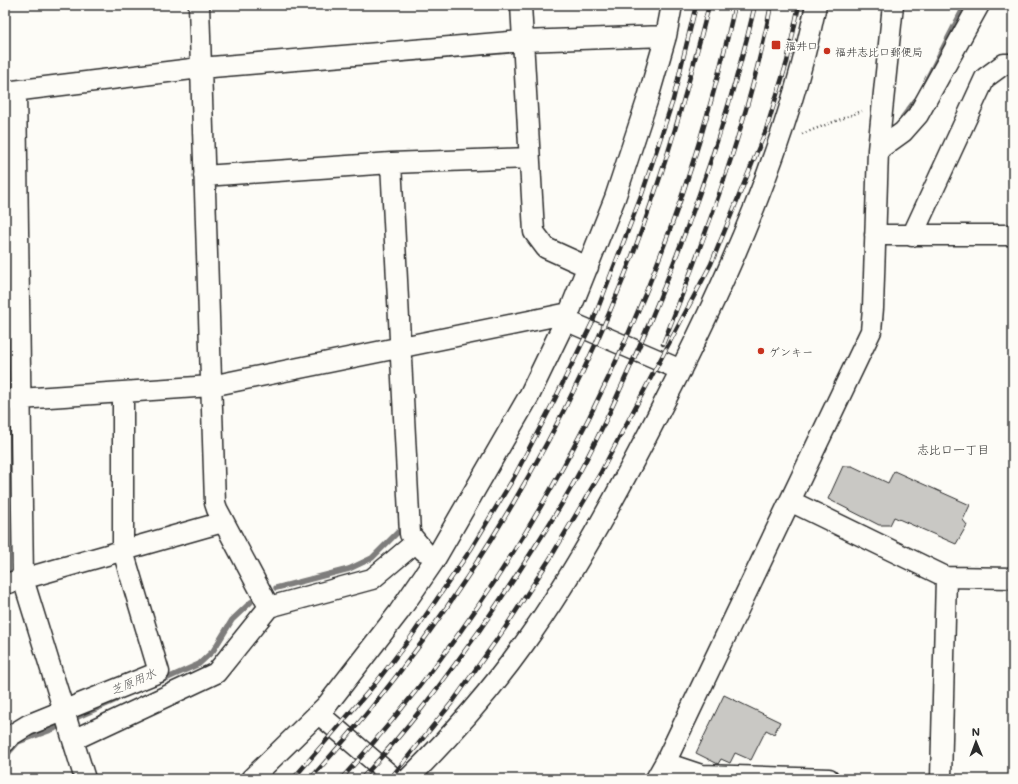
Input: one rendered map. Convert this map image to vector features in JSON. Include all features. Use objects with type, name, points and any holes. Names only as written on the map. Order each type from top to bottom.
[{"type":"street","points":[[199,5],[215,503],[223,522],[269,607]]},
{"type":"street","points":[[521,5],[534,232],[546,248],[588,267]]},
{"type":"street","points":[[251,779],[319,714],[367,655],[434,561],[529,396],[567,317],[615,198],[648,98],[666,36],[672,5]]},
{"type":"street","points":[[408,779],[446,740],[487,693],[540,622],[607,513],[681,370],[732,263],[777,145],[796,84],[816,5]]},
{"type":"street","points":[[829,779],[701,775],[660,771],[870,331],[878,150],[893,5]]},
{"type":"street","points":[[878,150],[903,132],[918,115],[979,5]]},
{"type":"street","points":[[85,779],[64,710],[14,581],[10,91],[200,68],[522,42],[666,36]]},
{"type":"street","points":[[912,236],[985,78],[1004,64],[1013,64]]},
{"type":"street","points":[[204,176],[391,163],[529,158]]},
{"type":"street","points":[[391,163],[402,346],[410,534],[434,561]]},
{"type":"street","points":[[875,236],[1013,235]]},
{"type":"street","points":[[13,400],[211,386],[402,346],[567,317],[681,370]]},
{"type":"street","points":[[5,742],[10,736],[28,725],[160,672],[123,551],[123,392]]},
{"type":"street","points":[[790,501],[946,577],[1013,578]]},
{"type":"street","points":[[14,581],[223,522]]},
{"type":"street","points":[[73,740],[216,674],[269,607],[372,579],[416,542]]},
{"type":"street","points":[[940,779],[946,577]]},
{"type":"street","points":[[319,714],[395,779]]},
{"type":"path","points":[[777,145],[814,129],[848,118],[869,108],[884,96]]},
{"type":"building","points":[[843,466],[852,466],[888,483],[894,471],[970,505],[963,520],[967,525],[956,544],[894,517],[890,525],[879,525],[828,499]]},
{"type":"building","points":[[724,695],[780,722],[774,734],[766,730],[751,760],[735,753],[730,763],[721,759],[718,764],[696,753]]},
{"type":"waterway","points":[[926,81],[965,5]]},
{"type":"waterway","points":[[903,117],[915,101]]},
{"type":"waterway","name":"芝原用水","points":[[276,588],[349,569],[372,558],[398,532]]},
{"type":"waterway","name":"芝原用水","points":[[161,681],[199,664],[213,651],[232,620],[251,602]]},
{"type":"waterway","name":"芝原用水","points":[[71,720],[116,700]]},
{"type":"waterway","name":"芝原用水","points":[[5,757],[18,742],[54,729],[63,723]]},
{"type":"railway","points":[[293,779],[375,684],[411,637],[471,549],[513,479],[554,401],[593,321],[642,194],[673,100],[696,5]]},
{"type":"railway","points":[[310,779],[366,715],[418,647],[467,577],[513,504],[555,428],[593,351],[626,272],[670,146],[709,5]]},
{"type":"railway","points":[[341,779],[412,695],[477,607],[536,515],[589,418],[635,319],[675,216],[708,112],[735,5]]},
{"type":"railway","points":[[361,779],[393,744],[423,707],[479,631],[521,569],[561,505],[586,460],[609,414],[651,319],[682,242],[710,164],[734,85],[755,5]]},
{"type":"railway","points":[[663,344],[725,177],[751,92],[771,5]]},
{"type":"railway","points":[[390,779],[454,700],[505,628],[551,557],[600,474],[711,264],[766,130],[787,62],[799,5]]},
{"type":"place","name":"福井口","points":[[776,45]]},
{"type":"place","name":"福井志比口郵便局","points":[[827,51]]},
{"type":"place","name":"ゲンキー","points":[[761,351]]},
{"type":"district","name":"志比口一丁目","points":[[953,449]]}]
